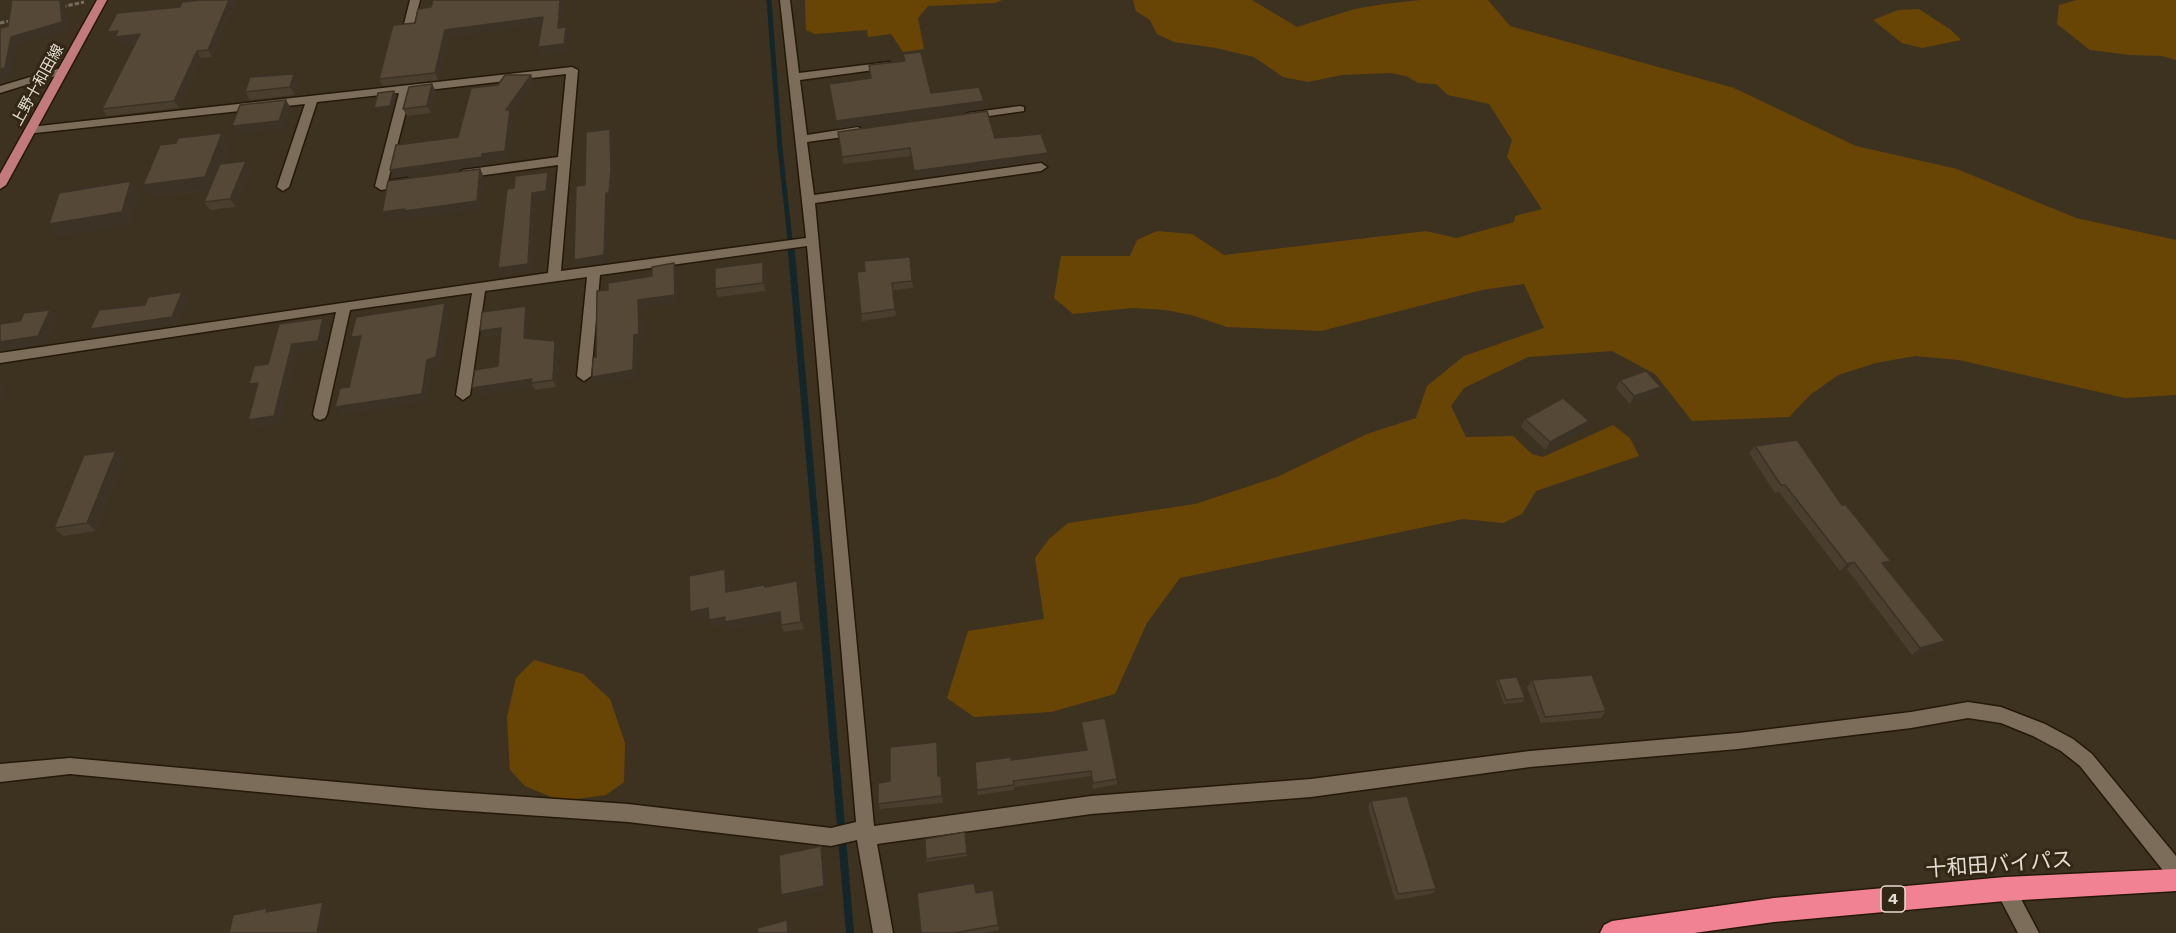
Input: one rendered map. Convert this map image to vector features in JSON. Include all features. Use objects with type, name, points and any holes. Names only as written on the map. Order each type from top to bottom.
[{"type":"highway","name":"十和田バイパス","points":[[1612,933],[1774,910],[2005,888],[2176,880]]},
{"type":"main road","name":"上野十和田線","points":[[0,185],[102,0]]},
{"type":"street","points":[[409,24],[415,0]]},
{"type":"street","points":[[785,0],[813,242],[853,833],[883,933]]},
{"type":"street","points":[[794,77],[895,64]]},
{"type":"street","points":[[0,90],[64,70]]},
{"type":"street","points":[[30,131],[572,70],[554,277]]},
{"type":"street","points":[[406,89],[381,186],[416,181]]},
{"type":"street","points":[[283,187],[312,99]]},
{"type":"street","points":[[951,118],[1020,109]]},
{"type":"street","points":[[802,140],[871,130]]},
{"type":"street","points":[[450,176],[564,160]]},
{"type":"street","points":[[808,200],[1041,167]]},
{"type":"street","points":[[0,358],[344,306],[813,242]]},
{"type":"street","points":[[584,376],[594,272]]},
{"type":"street","points":[[463,395],[479,288]]},
{"type":"street","points":[[320,414],[344,306]]},
{"type":"street","points":[[0,773],[70,766],[426,799],[628,813],[853,833],[1091,805],[1311,788],[1530,759],[1738,741],[1911,720],[1968,710],[2001,715],[2039,730],[2067,745],[2086,760],[2176,871]]},
{"type":"street","points":[[2005,888],[2029,933]]},
{"type":"path","points":[[57,9],[92,0]]},
{"type":"path","points":[[0,23],[23,17]]},
{"type":"shaded area","points":[[805,0],[1002,0],[995,3],[928,6],[918,18],[924,49],[903,52],[891,34],[868,37],[867,30],[815,34],[806,30]]},
{"type":"shaded area","points":[[1133,0],[1252,0],[1297,27],[1355,9],[1384,4],[1420,0],[1488,0],[1510,26],[1734,88],[1856,146],[1957,169],[2076,218],[2176,240],[2176,395],[2125,398],[1959,360],[1915,356],[1876,363],[1838,375],[1810,395],[1789,417],[1692,421],[1655,374],[1612,351],[1528,357],[1464,388],[1451,406],[1466,437],[1513,436],[1532,454],[1543,457],[1613,425],[1630,438],[1639,456],[1536,491],[1522,514],[1503,523],[1463,519],[1180,578],[1147,623],[1115,694],[1051,712],[974,717],[947,698],[968,631],[1044,619],[1035,558],[1049,539],[1068,523],[1195,504],[1277,477],[1367,434],[1416,418],[1427,386],[1464,356],[1544,328],[1524,284],[1482,290],[1321,331],[1227,327],[1191,315],[1166,310],[1132,308],[1073,314],[1054,298],[1061,256],[1130,256],[1137,240],[1157,231],[1192,234],[1224,255],[1426,231],[1456,238],[1514,222],[1515,216],[1542,209],[1507,157],[1512,140],[1489,104],[1448,95],[1436,84],[1418,83],[1406,76],[1390,73],[1342,75],[1308,82],[1283,77],[1254,57],[1216,48],[1174,42],[1157,34],[1150,20],[1136,11]]},
{"type":"shaded area","points":[[2077,0],[2176,0],[2176,60],[2162,56],[2090,50],[2057,24],[2059,5]]},
{"type":"shaded area","points":[[1919,9],[1951,30],[1961,40],[1922,48],[1902,43],[1873,20],[1898,10]]},
{"type":"shaded area","points":[[534,660],[583,674],[610,699],[625,743],[624,782],[606,795],[561,801],[525,786],[510,770],[507,717],[516,678]]},
{"type":"building","points":[[12,0],[60,0],[62,22],[11,37],[5,68],[0,69],[0,28],[8,26]]},
{"type":"building","points":[[229,0],[208,50],[197,51],[174,101],[102,109],[140,34],[115,37],[118,31],[107,32],[117,13],[180,7],[182,2]]},
{"type":"building","points":[[433,0],[560,0],[558,28],[566,27],[564,44],[538,47],[543,17],[445,30],[435,73],[379,79],[393,25],[415,23],[418,9],[431,7]]},
{"type":"building","points":[[921,52],[931,93],[979,87],[984,101],[836,121],[829,84],[871,78],[869,65],[905,61],[903,54]]},
{"type":"building","points":[[294,74],[290,87],[245,92],[250,77]]},
{"type":"building","points":[[505,75],[531,75],[506,110],[510,110],[505,151],[482,154],[482,157],[390,170],[396,145],[458,137],[471,88],[498,85]]},
{"type":"building","points":[[432,84],[427,106],[403,109],[409,87]]},
{"type":"building","points":[[394,91],[390,106],[374,108],[378,93]]},
{"type":"building","points":[[286,100],[279,121],[232,126],[240,105]]},
{"type":"building","points":[[987,111],[995,138],[1041,134],[1048,153],[914,171],[910,148],[842,157],[838,132]]},
{"type":"building","points":[[610,129],[611,170],[609,193],[606,193],[604,255],[574,260],[576,186],[585,185],[586,132]]},
{"type":"building","points":[[222,133],[205,177],[143,185],[160,145],[176,143],[178,138]]},
{"type":"building","points":[[246,161],[230,199],[204,202],[220,164]]},
{"type":"building","points":[[480,169],[477,201],[382,212],[388,181]]},
{"type":"building","points":[[548,172],[546,191],[532,193],[528,264],[498,268],[507,189],[514,188],[515,176]]},
{"type":"building","points":[[131,181],[122,212],[49,224],[59,193]]},
{"type":"building","points":[[910,257],[912,281],[892,283],[895,309],[861,314],[857,272],[865,271],[864,261]]},
{"type":"building","points":[[763,262],[763,283],[715,289],[715,268]]},
{"type":"building","points":[[674,263],[675,295],[638,300],[639,334],[634,335],[633,370],[592,377],[593,358],[596,357],[597,291],[608,290],[608,283],[652,276],[652,267]]},
{"type":"building","points":[[182,292],[172,317],[90,329],[99,310],[145,305],[148,297]]},
{"type":"building","points":[[445,303],[436,357],[427,360],[422,394],[335,407],[340,388],[349,387],[361,336],[351,337],[356,317]]},
{"type":"building","points":[[526,306],[524,338],[555,341],[553,380],[531,383],[532,379],[472,388],[475,370],[498,366],[501,328],[480,331],[482,312]]},
{"type":"building","points":[[50,310],[38,336],[0,342],[0,324],[20,321],[24,313]]},
{"type":"building","points":[[323,318],[318,341],[292,344],[274,416],[248,420],[258,383],[249,384],[254,366],[268,364],[279,324]]},
{"type":"building","points":[[1646,371],[1661,387],[1634,396],[1620,380]]},
{"type":"building","points":[[1563,398],[1589,421],[1550,442],[1525,419]]},
{"type":"building","points":[[1797,440],[1842,505],[1846,505],[1891,561],[1882,563],[1945,641],[1920,648],[1854,562],[1847,564],[1785,485],[1781,485],[1755,446]]},
{"type":"building","points":[[116,451],[87,523],[54,528],[84,455]]},
{"type":"building","points":[[725,569],[726,592],[797,581],[801,622],[781,625],[780,612],[725,622],[725,617],[709,620],[708,608],[690,612],[689,576]]},
{"type":"building","points":[[1592,675],[1606,711],[1545,717],[1532,680]]},
{"type":"building","points":[[1517,677],[1525,698],[1506,700],[1498,679]]},
{"type":"building","points":[[1105,718],[1117,779],[1093,783],[1091,771],[1013,781],[1014,785],[977,790],[975,762],[1011,757],[1011,760],[1087,750],[1081,722]]},
{"type":"building","points":[[937,742],[938,776],[941,776],[942,796],[878,804],[878,783],[890,781],[890,747]]},
{"type":"building","points":[[1407,796],[1436,889],[1398,894],[1371,801]]},
{"type":"building","points":[[965,832],[967,853],[926,859],[925,839]]},
{"type":"building","points":[[821,846],[824,886],[781,895],[779,855]]},
{"type":"building","points":[[974,883],[976,893],[993,890],[998,925],[954,933],[921,933],[917,893]]},
{"type":"building","points":[[323,902],[317,933],[229,933],[233,915],[267,908],[266,912]]},
{"type":"building","points":[[787,920],[788,933],[758,933],[757,928]]},
{"type":"waterway","points":[[769,0],[780,148],[791,249]]},
{"type":"waterway","points":[[791,247],[818,555]]},
{"type":"waterway","points":[[818,554],[850,933]]}]
